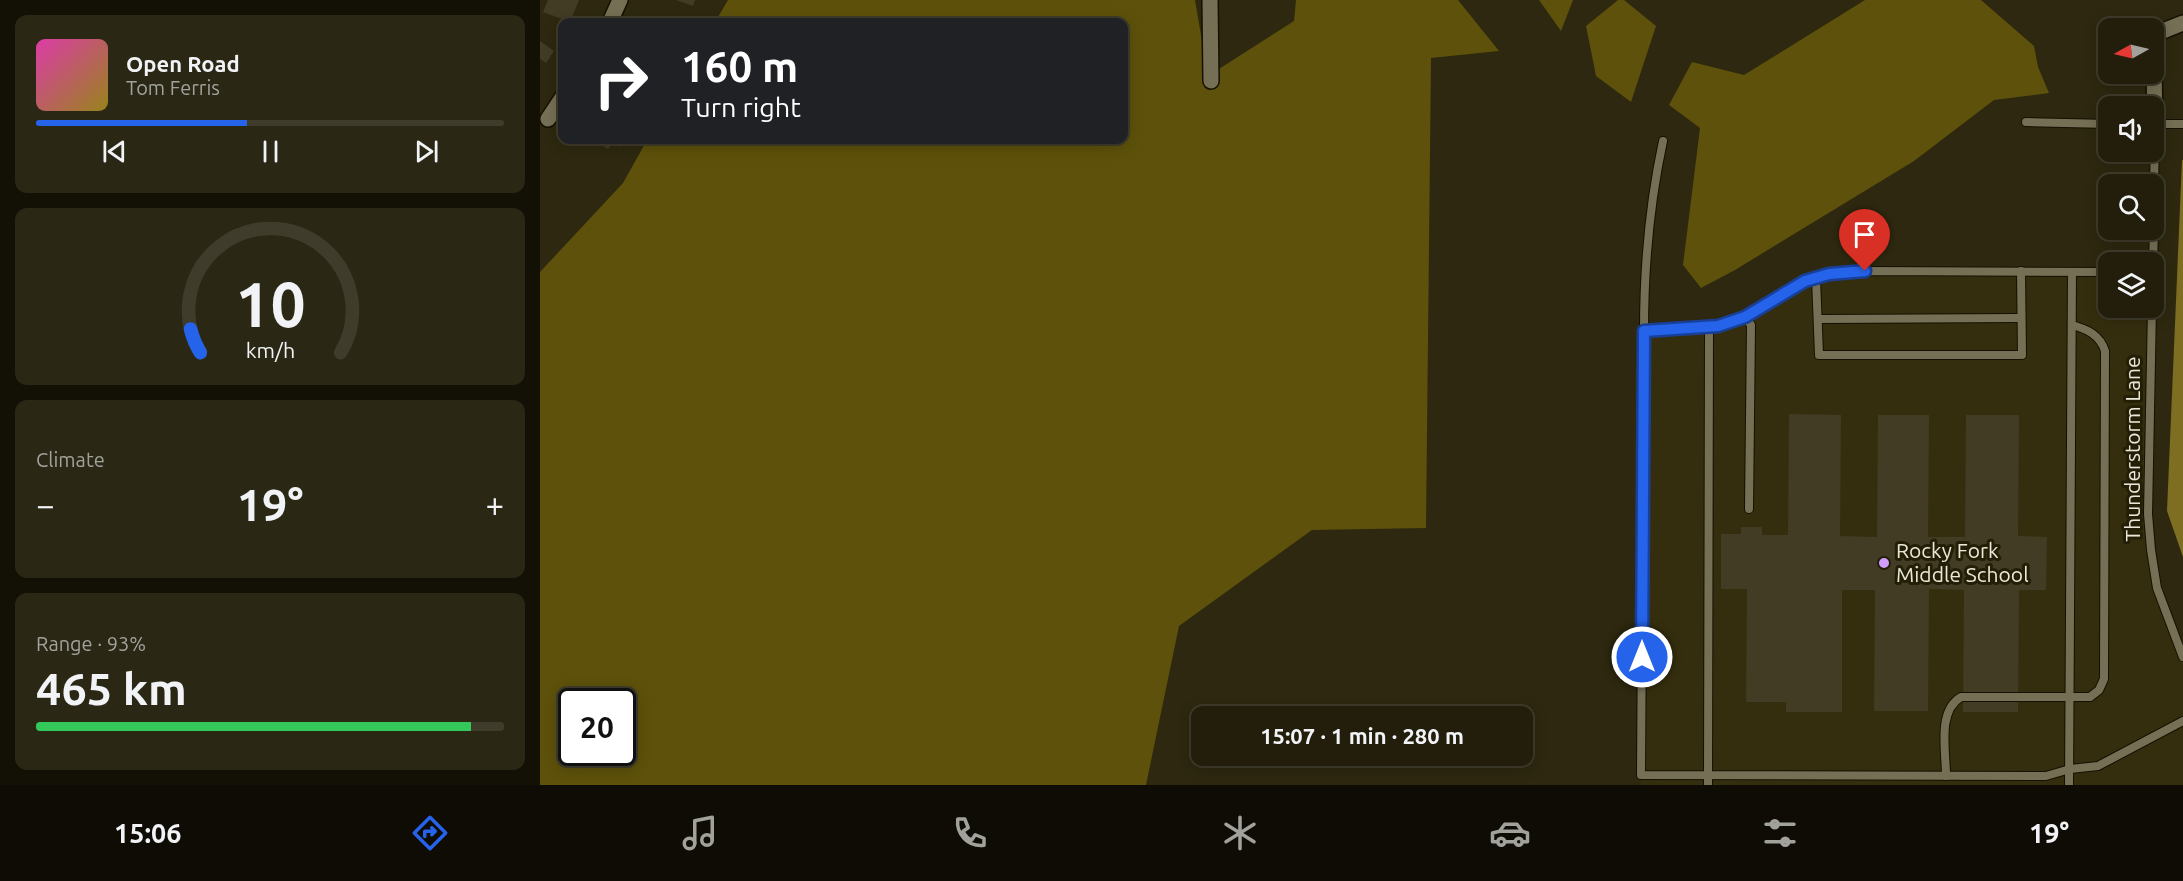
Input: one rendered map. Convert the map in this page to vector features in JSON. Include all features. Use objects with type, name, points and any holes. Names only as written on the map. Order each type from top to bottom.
[{"type":"street","points":[[612,18],[620,0]]},
{"type":"street","points":[[1210,0],[1211,81]]},
{"type":"street","points":[[2164,31],[2183,23]]},
{"type":"street","points":[[546,122],[558,104]]},
{"type":"lane","points":[[2026,122],[2098,124]]},
{"type":"lane","points":[[2164,124],[2183,124]]},
{"type":"lane","points":[[1641,785],[1644,260],[1653,187],[1663,141]]},
{"type":"lane","points":[[1644,331],[1709,328],[1745,317],[1786,291],[1829,274],[1865,271],[2098,272]]},
{"type":"lane","points":[[1816,278],[1819,355],[2022,355],[2021,272]]},
{"type":"lane","points":[[2069,785],[2072,272]]},
{"type":"lane","points":[[1745,317],[1751,325],[1749,508]]},
{"type":"lane","points":[[1819,319],[2021,318]]},
{"type":"lane","name":"Thunderstorm Lane","points":[[2152,318],[2148,514],[2151,550],[2157,588],[2183,657]]},
{"type":"lane","points":[[1946,776],[1946,716],[1952,702],[1961,697],[2090,697],[2099,690],[2104,680],[2105,351],[2101,340],[2083,328],[2072,324]]},
{"type":"lane","points":[[1708,785],[1709,328]]},
{"type":"lane","points":[[1641,775],[2046,776],[2070,769],[2098,766],[2183,721]]},
{"type":"shaded area","points":[[728,0],[1195,0],[1208,76],[1294,21],[1296,0],[1458,0],[1499,51],[1431,58],[1426,528],[1312,530],[1179,626],[1146,785],[540,785],[540,272],[623,183],[645,144],[1128,144],[1128,18],[717,18]]},
{"type":"shaded area","points":[[1539,0],[1573,0],[1561,31]]},
{"type":"shaded area","points":[[1618,0],[1624,0],[1656,26],[1631,102],[1596,76],[1586,26]]},
{"type":"shaded area","points":[[1865,0],[1981,0],[2034,46],[2038,67],[2049,93],[1994,100],[1914,161],[1735,270],[1701,288],[1683,265],[1700,128],[1669,105],[1692,62],[1744,75]]},
{"type":"shaded area","points":[[2183,160],[2183,557],[2167,511]]},
{"type":"shaded area","points":[[1865,271],[2098,271],[2098,318],[2152,318],[2148,514],[2157,588],[2183,657],[2183,785],[1641,785],[1644,331],[1690,330],[1745,317],[1816,278]]},
{"type":"building","points":[[548,0],[579,0],[572,18],[559,18],[543,12]]},
{"type":"building","points":[[676,0],[695,0],[693,6]]},
{"type":"building","points":[[540,41],[554,51],[546,63],[540,59]]},
{"type":"building","points":[[600,144],[612,144],[608,149]]},
{"type":"building","name":"Rocky Fork Middle School","points":[[1789,414],[1841,415],[1840,536],[1877,537],[1878,415],[1929,415],[1928,537],[1965,537],[1966,415],[2019,415],[2018,536],[2047,537],[2046,590],[2019,590],[2018,712],[1963,712],[1964,590],[1929,589],[1928,711],[1874,711],[1875,590],[1842,590],[1842,712],[1786,712],[1786,702],[1746,702],[1747,589],[1721,589],[1721,534],[1741,534],[1741,527],[1762,527],[1762,535],[1788,535]]},
{"type":"place","name":"Rocky Fork Middle School","points":[[1884,563]]},
{"type":"route","points":[[1642,657],[1644,331],[1690,330],[1718,326],[1745,317],[1805,281],[1829,274],[1865,271]]}]
